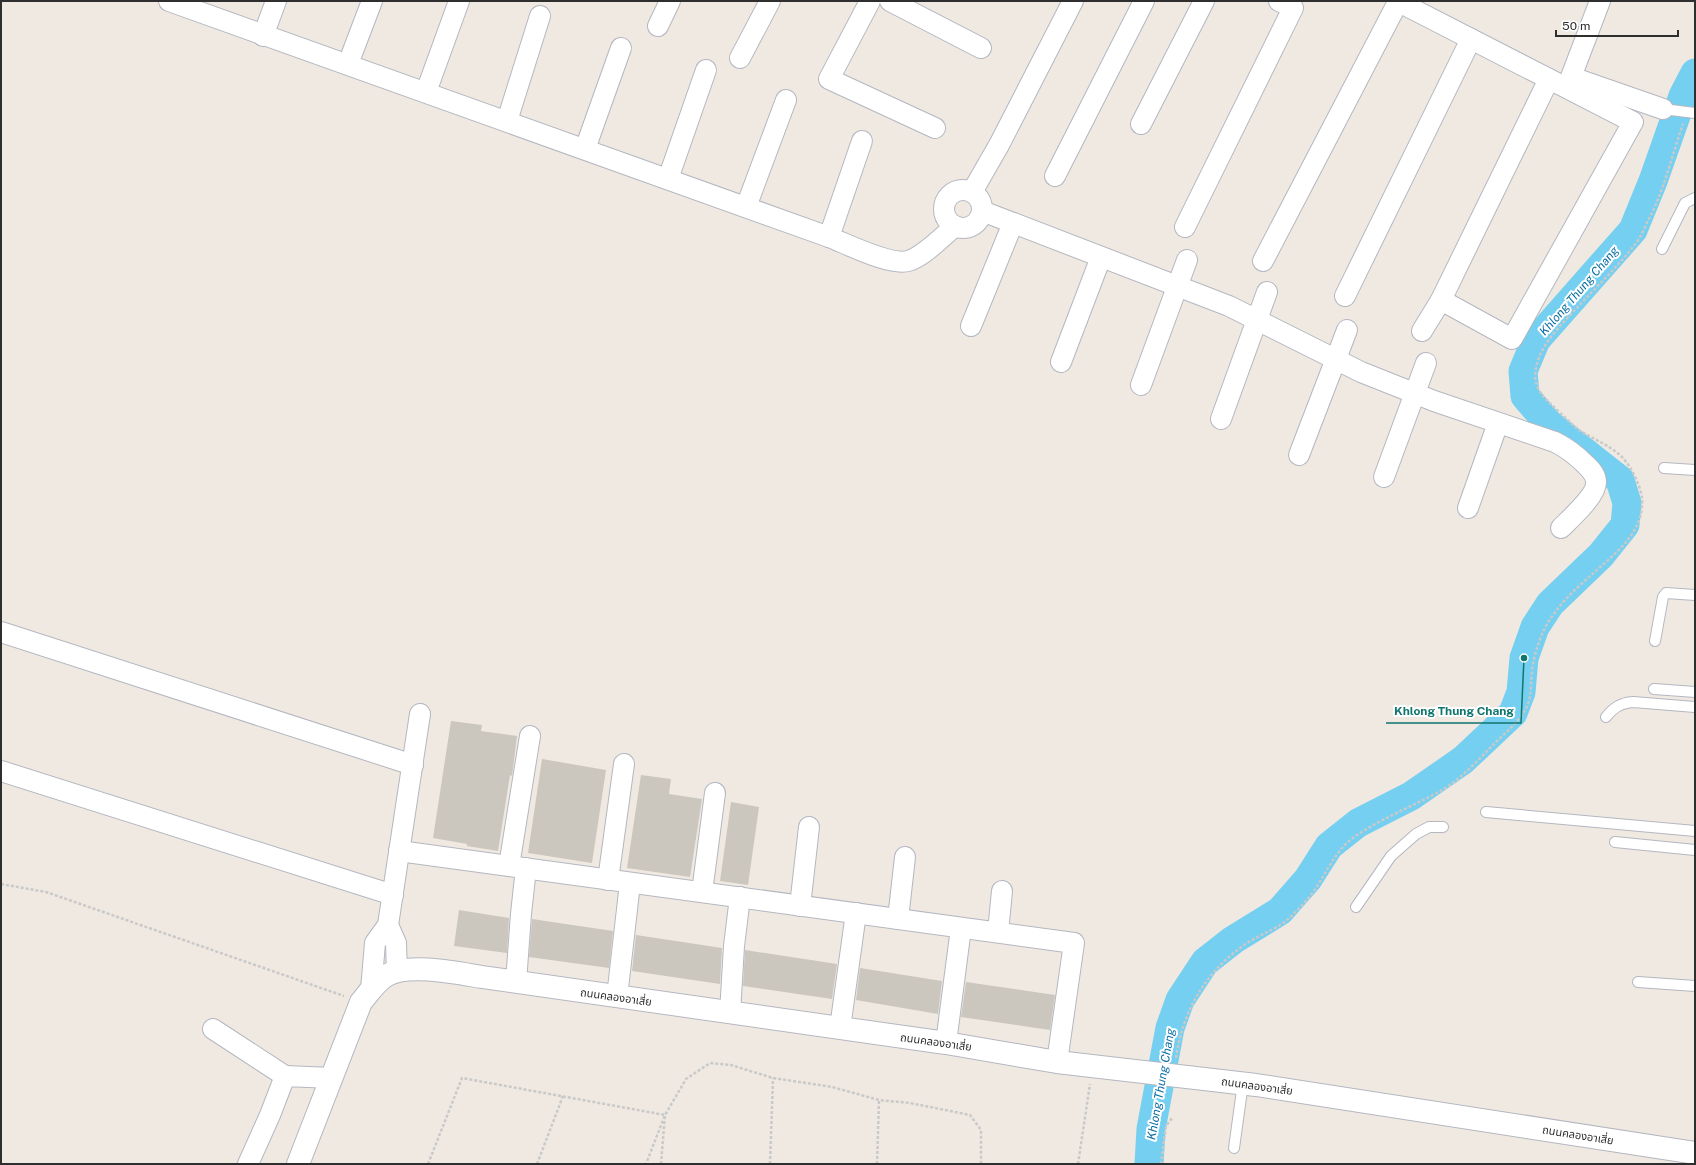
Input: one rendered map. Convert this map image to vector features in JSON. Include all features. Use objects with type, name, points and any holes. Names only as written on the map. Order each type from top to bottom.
[{"type":"street","points":[[169,1],[192,5],[263,36],[348,64],[889,260],[908,261],[926,251],[955,226]]},
{"type":"street","points":[[263,36],[276,1]]},
{"type":"street","points":[[348,64],[372,1]]},
{"type":"street","points":[[426,92],[459,1]]},
{"type":"street","points":[[658,26],[670,1]]},
{"type":"street","points":[[740,58],[770,1]]},
{"type":"street","points":[[870,1],[829,79],[935,128]]},
{"type":"street","points":[[890,1],[981,48]]},
{"type":"street","points":[[972,192],[999,145],[1073,1]]},
{"type":"street","points":[[1055,176],[1144,1]]},
{"type":"street","points":[[1141,124],[1204,1]]},
{"type":"street","points":[[1185,227],[1293,8],[1279,1]]},
{"type":"street","points":[[1263,261],[1397,1],[1427,8],[1471,39],[1633,122],[1512,339],[1441,300]]},
{"type":"street","points":[[1422,331],[1441,300],[1554,81],[1586,1]]},
{"type":"street","points":[[1600,1],[1572,77],[1663,108]]},
{"type":"street","points":[[507,121],[540,16]]},
{"type":"street","points":[[1345,296],[1471,39]]},
{"type":"street","points":[[585,149],[621,48]]},
{"type":"street","points":[[668,179],[706,70]]},
{"type":"street","points":[[746,207],[786,100]]},
{"type":"street","points":[[829,237],[862,141]]},
{"type":"street","points":[[963,190],[972,192],[978,196],[981,204],[982,211],[980,219],[974,225],[966,228],[955,226],[950,223],[945,216],[944,207],[947,198],[954,192],[963,190]]},
{"type":"street","points":[[982,211],[1229,306],[1361,372],[1415,394],[1555,442],[1567,448],[1593,472],[1596,482],[1595,489],[1590,497],[1561,528]]},
{"type":"street","points":[[971,326],[1013,223]]},
{"type":"street","points":[[1061,362],[1101,257]]},
{"type":"street","points":[[1141,386],[1187,260]]},
{"type":"street","points":[[1221,419],[1267,292]]},
{"type":"street","points":[[1299,455],[1347,330]]},
{"type":"street","points":[[1384,477],[1426,362]]},
{"type":"street","points":[[1468,508],[1498,423]]},
{"type":"street","points":[[1,632],[412,765]]},
{"type":"street","points":[[366,996],[375,943],[388,925],[420,714]]},
{"type":"street","points":[[516,982],[521,914],[518,867],[530,736]]},
{"type":"street","points":[[608,880],[624,764]]},
{"type":"street","points":[[1,771],[392,895]]},
{"type":"street","points":[[702,892],[715,793]]},
{"type":"street","points":[[800,906],[810,827]]},
{"type":"street","points":[[399,851],[1074,943],[1057,1062]]},
{"type":"street","points":[[898,919],[904,857]]},
{"type":"street","points":[[617,997],[630,883]]},
{"type":"street","points":[[998,932],[1002,891]]},
{"type":"street","points":[[730,1013],[734,946],[740,897]]},
{"type":"street","points":[[840,1028],[856,913]]},
{"type":"street","points":[[388,925],[396,942],[396,972]]},
{"type":"street","points":[[946,1043],[961,928]]},
{"type":"street","name":"ถนนคลองอาเสี่ย","points":[[298,1164],[366,996],[379,980],[388,974],[408,970],[428,970],[516,982],[946,1043],[1057,1062],[1146,1073],[1177,1069],[1243,1084],[1695,1153]]},
{"type":"street","points":[[213,1029],[285,1076],[332,1078]]},
{"type":"street","points":[[248,1164],[270,1115],[285,1076]]},
{"type":"lane","points":[[1663,108],[1695,112]]},
{"type":"lane","points":[[1662,249],[1685,204],[1695,198]]},
{"type":"lane","points":[[1664,468],[1695,470]]},
{"type":"lane","points":[[1655,641],[1663,597],[1666,593],[1695,595]]},
{"type":"lane","points":[[1654,689],[1695,692]]},
{"type":"lane","points":[[1606,717],[1616,707],[1624,703],[1633,702],[1695,707]]},
{"type":"lane","points":[[1486,812],[1695,831]]},
{"type":"lane","points":[[1356,907],[1391,856],[1416,834],[1429,827],[1443,827]]},
{"type":"lane","points":[[1615,842],[1695,850]]},
{"type":"lane","points":[[1638,982],[1695,986]]},
{"type":"lane","points":[[1234,1148],[1243,1084]]},
{"type":"path","points":[[1177,1069],[1181,1034],[1194,998],[1201,987],[1215,972],[1243,946],[1278,926],[1294,914],[1308,899],[1322,880],[1328,866],[1344,845],[1357,835],[1447,787],[1470,768],[1521,716],[1529,705],[1532,694],[1532,673],[1536,650],[1547,625],[1562,603],[1615,554],[1630,537],[1639,522],[1643,503],[1632,471],[1621,457],[1577,428],[1545,399],[1537,389],[1535,382],[1535,371],[1544,348],[1556,330],[1640,238],[1667,177],[1684,120]]},
{"type":"path","points":[[1,884],[46,892],[366,996]]},
{"type":"path","points":[[646,1164],[665,1114],[686,1079],[710,1063],[731,1065],[773,1078],[832,1087],[878,1100],[910,1103],[970,1115],[981,1130],[981,1164]]},
{"type":"path","points":[[1078,1164],[1093,1066]]},
{"type":"path","points":[[428,1164],[462,1078],[665,1114]]},
{"type":"path","points":[[770,1164],[773,1078]]},
{"type":"path","points":[[537,1164],[563,1096]]},
{"type":"path","points":[[877,1164],[878,1100]]},
{"type":"path","points":[[661,1164],[665,1114]]},
{"type":"path","points":[[1161,1164],[1166,1126],[1172,1118]]},
{"type":"building","points":[[451,721],[482,725],[481,731],[517,736],[512,776],[510,775],[498,851],[433,838]]},
{"type":"building","points":[[542,759],[606,770],[592,863],[528,853]]},
{"type":"building","points":[[641,775],[671,779],[669,794],[702,799],[690,877],[627,868]]},
{"type":"building","points":[[731,802],[759,807],[748,885],[720,881]]},
{"type":"building","points":[[459,910],[509,918],[507,953],[454,946]]},
{"type":"building","points":[[532,919],[613,931],[609,968],[529,957]]},
{"type":"building","points":[[636,935],[722,948],[720,984],[632,971]]},
{"type":"building","points":[[745,950],[837,964],[832,999],[743,986]]},
{"type":"building","points":[[860,968],[942,981],[938,1014],[856,1000]]},
{"type":"building","points":[[966,982],[1055,995],[1050,1030],[961,1017]]},
{"type":"waterway","name":"Khlong Thung Chang","points":[[1149,1164],[1151,1129],[1170,1028],[1180,1000],[1205,962],[1233,940],[1280,911],[1308,879],[1329,846],[1358,823],[1411,796],[1463,760],[1513,713],[1521,692],[1524,658],[1535,627],[1550,604],[1601,555],[1625,525],[1627,503],[1620,480],[1549,424],[1525,396],[1523,371],[1536,340],[1633,230],[1653,181],[1683,96],[1695,73]]},
{"type":"place","name":"Khlong Thung Chang","points":[[1524,658]]}]
